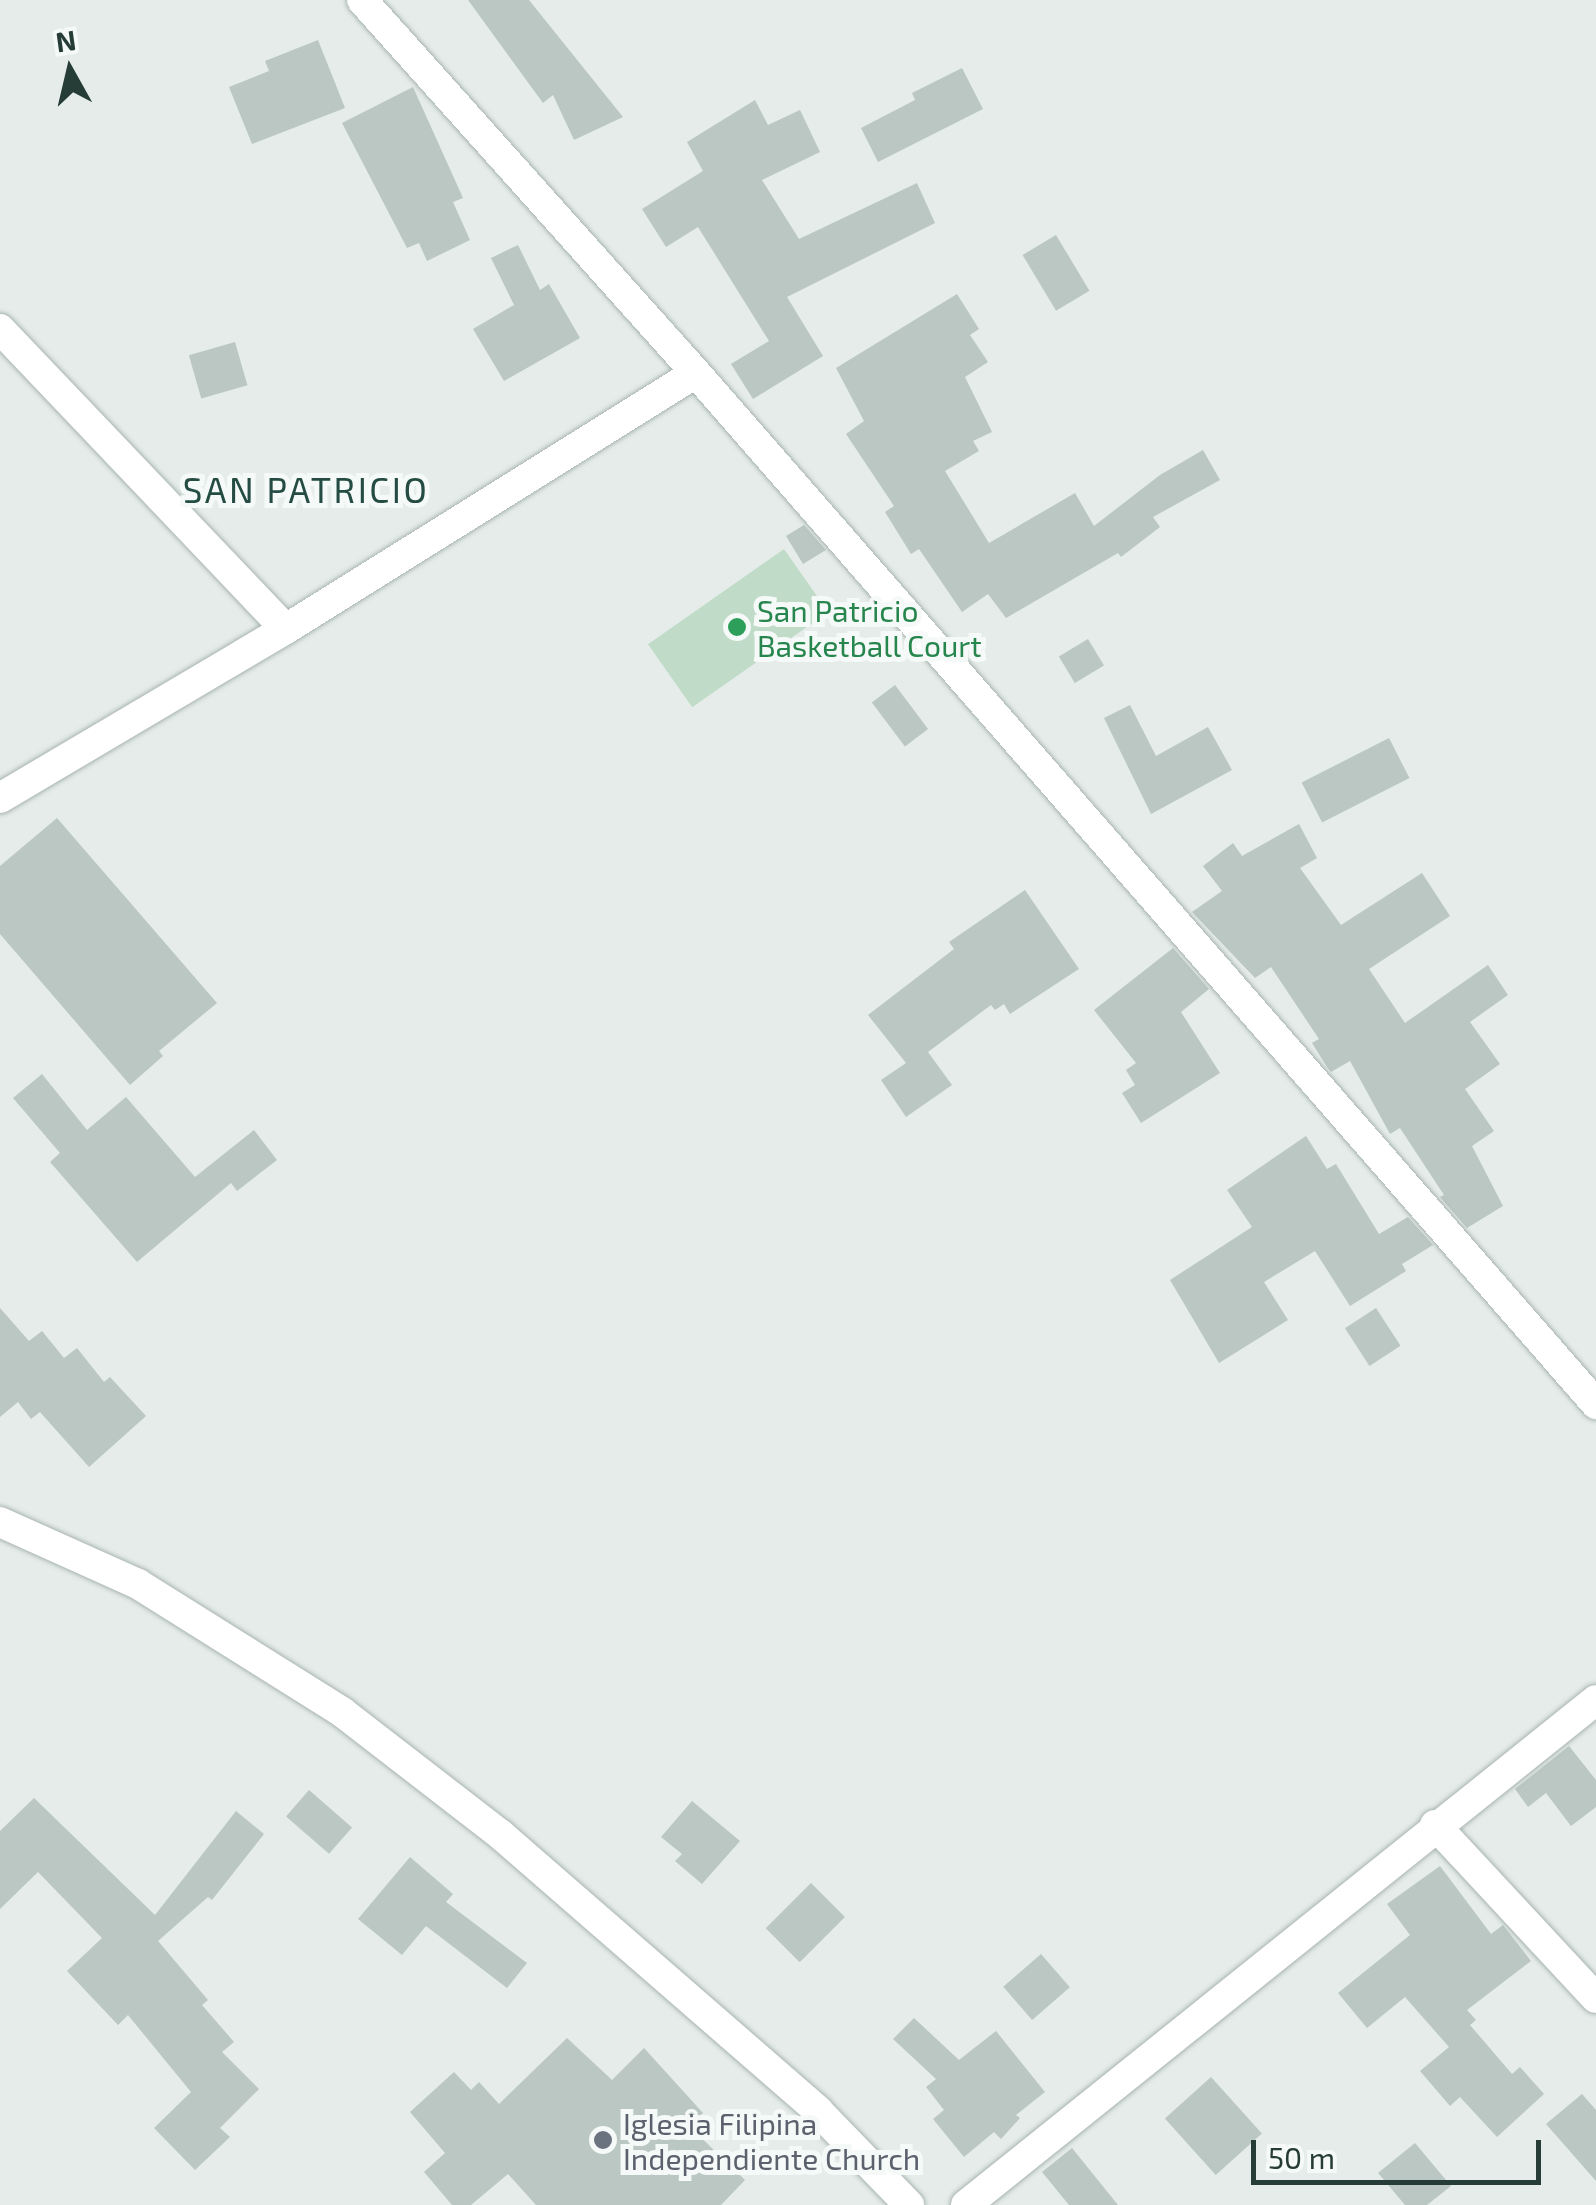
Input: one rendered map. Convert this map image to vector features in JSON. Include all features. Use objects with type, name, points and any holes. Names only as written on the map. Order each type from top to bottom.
[{"type":"street","points":[[362,0],[696,373],[1596,1404]]},
{"type":"street","points":[[0,329],[286,629]]},
{"type":"street","points":[[0,798],[286,629],[696,373]]},
{"type":"street","points":[[0,1522],[138,1584],[342,1712],[501,1834],[818,2111],[909,2205]]},
{"type":"street","points":[[966,2205],[1596,1700]]},
{"type":"street","points":[[1435,1826],[1596,1998]]},
{"type":"green space","name":"San Patricio Basketball Court","points":[[784,549],[828,612],[692,707],[648,644]]},
{"type":"building","points":[[468,0],[529,0],[623,117],[574,140],[553,95],[543,103]]},
{"type":"building","points":[[318,40],[345,108],[252,144],[229,87],[269,71],[265,61]]},
{"type":"building","points":[[962,68],[983,109],[878,162],[861,128],[915,100],[912,93]]},
{"type":"building","points":[[413,87],[463,198],[453,202],[470,240],[427,261],[419,243],[407,248],[342,123]]},
{"type":"building","points":[[755,100],[768,125],[800,110],[820,152],[762,180],[799,239],[917,183],[935,223],[787,297],[823,356],[753,399],[731,364],[769,341],[698,227],[666,247],[642,209],[703,171],[687,142]]},
{"type":"building","points":[[1056,235],[1089,291],[1056,311],[1023,255]]},
{"type":"building","points":[[518,245],[540,290],[549,284],[580,338],[504,381],[473,329],[514,305],[491,258]]},
{"type":"building","points":[[957,294],[979,329],[970,335],[988,362],[965,377],[992,432],[973,441],[979,451],[945,471],[989,543],[1075,493],[1094,526],[1160,475],[1203,450],[1220,480],[1153,517],[1160,527],[1121,557],[1118,553],[1006,618],[988,594],[962,612],[919,549],[911,554],[885,512],[894,506],[846,434],[864,421],[836,368]]},
{"type":"building","points":[[235,342],[247,385],[201,398],[189,355]]},
{"type":"building","points":[[804,525],[826,550],[803,564],[786,536]]},
{"type":"building","points":[[1088,639],[1104,666],[1075,683],[1059,657]]},
{"type":"building","points":[[895,685],[928,729],[905,746],[872,702]]},
{"type":"building","points":[[1130,705],[1156,756],[1208,727],[1232,770],[1151,814],[1104,718]]},
{"type":"building","points":[[1389,738],[1409,778],[1322,823],[1302,782]]},
{"type":"building","points":[[57,818],[217,1003],[159,1051],[163,1056],[130,1085],[0,934],[0,866]]},
{"type":"building","points":[[1299,824],[1317,858],[1300,868],[1341,925],[1422,873],[1450,916],[1369,969],[1405,1023],[1488,965],[1508,995],[1470,1022],[1500,1064],[1465,1089],[1494,1131],[1472,1146],[1503,1206],[1467,1228],[1440,1197],[1444,1195],[1400,1128],[1390,1134],[1350,1061],[1331,1072],[1327,1067],[1312,1043],[1319,1039],[1271,967],[1255,978],[1192,912],[1222,891],[1203,866],[1233,843],[1242,856]]},
{"type":"building","points":[[1025,890],[1079,969],[1010,1014],[1004,1004],[995,1010],[991,1005],[928,1052],[952,1085],[906,1117],[881,1080],[906,1063],[868,1015],[954,949],[949,942]]},
{"type":"building","points":[[1173,948],[1209,989],[1181,1012],[1220,1073],[1141,1123],[1122,1093],[1135,1085],[1126,1070],[1136,1063],[1094,1010]]},
{"type":"building","points":[[42,1074],[87,1130],[126,1097],[195,1177],[254,1130],[277,1160],[237,1191],[231,1183],[137,1262],[50,1162],[60,1153],[13,1098]]},
{"type":"building","points":[[1306,1136],[1327,1169],[1336,1164],[1379,1234],[1408,1217],[1433,1245],[1402,1264],[1406,1271],[1350,1306],[1315,1251],[1264,1282],[1288,1320],[1219,1363],[1170,1280],[1252,1227],[1227,1190]]},
{"type":"building","points":[[0,1308],[29,1341],[42,1331],[64,1358],[77,1348],[104,1382],[110,1377],[146,1416],[89,1467],[40,1412],[31,1419],[18,1402],[0,1417]]},
{"type":"building","points":[[1376,1308],[1401,1346],[1369,1366],[1345,1328]]},
{"type":"building","points":[[1569,1746],[1596,1780],[1596,1807],[1571,1826],[1546,1793],[1528,1807],[1515,1789]]},
{"type":"building","points":[[309,1790],[352,1827],[329,1854],[286,1816]]},
{"type":"building","points":[[34,1798],[155,1915],[236,1811],[264,1834],[212,1900],[208,1897],[158,1941],[208,2000],[202,2005],[234,2042],[222,2052],[259,2089],[220,2128],[230,2137],[195,2170],[154,2128],[191,2092],[128,2015],[118,2025],[67,1971],[102,1938],[38,1872],[0,1909],[0,1831]]},
{"type":"building","points":[[692,1801],[740,1841],[702,1884],[675,1861],[682,1854],[661,1837]]},
{"type":"building","points":[[410,1857],[453,1894],[446,1902],[527,1963],[507,1988],[426,1926],[402,1955],[358,1919]]},
{"type":"building","points":[[1440,1866],[1491,1934],[1503,1925],[1531,1961],[1467,2010],[1476,2020],[1470,2025],[1512,2074],[1520,2067],[1544,2094],[1497,2137],[1460,2097],[1450,2106],[1420,2071],[1449,2047],[1405,1997],[1367,2028],[1338,1993],[1410,1935],[1387,1904]]},
{"type":"building","points":[[811,1883],[845,1917],[800,1962],[766,1928]]},
{"type":"building","points":[[1041,1954],[1070,1987],[1032,2020],[1003,1987]]},
{"type":"building","points":[[914,2018],[959,2060],[996,2031],[1045,2092],[1016,2115],[1020,2118],[1001,2139],[994,2132],[964,2157],[933,2119],[944,2110],[926,2087],[936,2079],[893,2039]]},
{"type":"building","points":[[567,2038],[612,2080],[644,2048],[703,2113],[689,2126],[745,2180],[721,2205],[536,2205],[508,2174],[471,2205],[452,2205],[424,2172],[445,2153],[410,2112],[454,2072],[471,2090],[479,2082],[499,2104]]},
{"type":"building","points":[[1211,2077],[1262,2133],[1216,2175],[1165,2118]]},
{"type":"building","points":[[1582,2094],[1596,2110],[1596,2181],[1546,2124]]},
{"type":"building","points":[[1415,2143],[1451,2186],[1427,2205],[1405,2205],[1378,2173]]},
{"type":"building","points":[[1072,2148],[1118,2205],[1069,2205],[1042,2172]]},
{"type":"place","name":"San Patricio Basketball Court","points":[[737,627]]},
{"type":"place","name":"Iglesia Filipina Independiente Church","points":[[603,2140]]},
{"type":"district","name":"SAN PATRICIO","points":[[306,489]]}]
